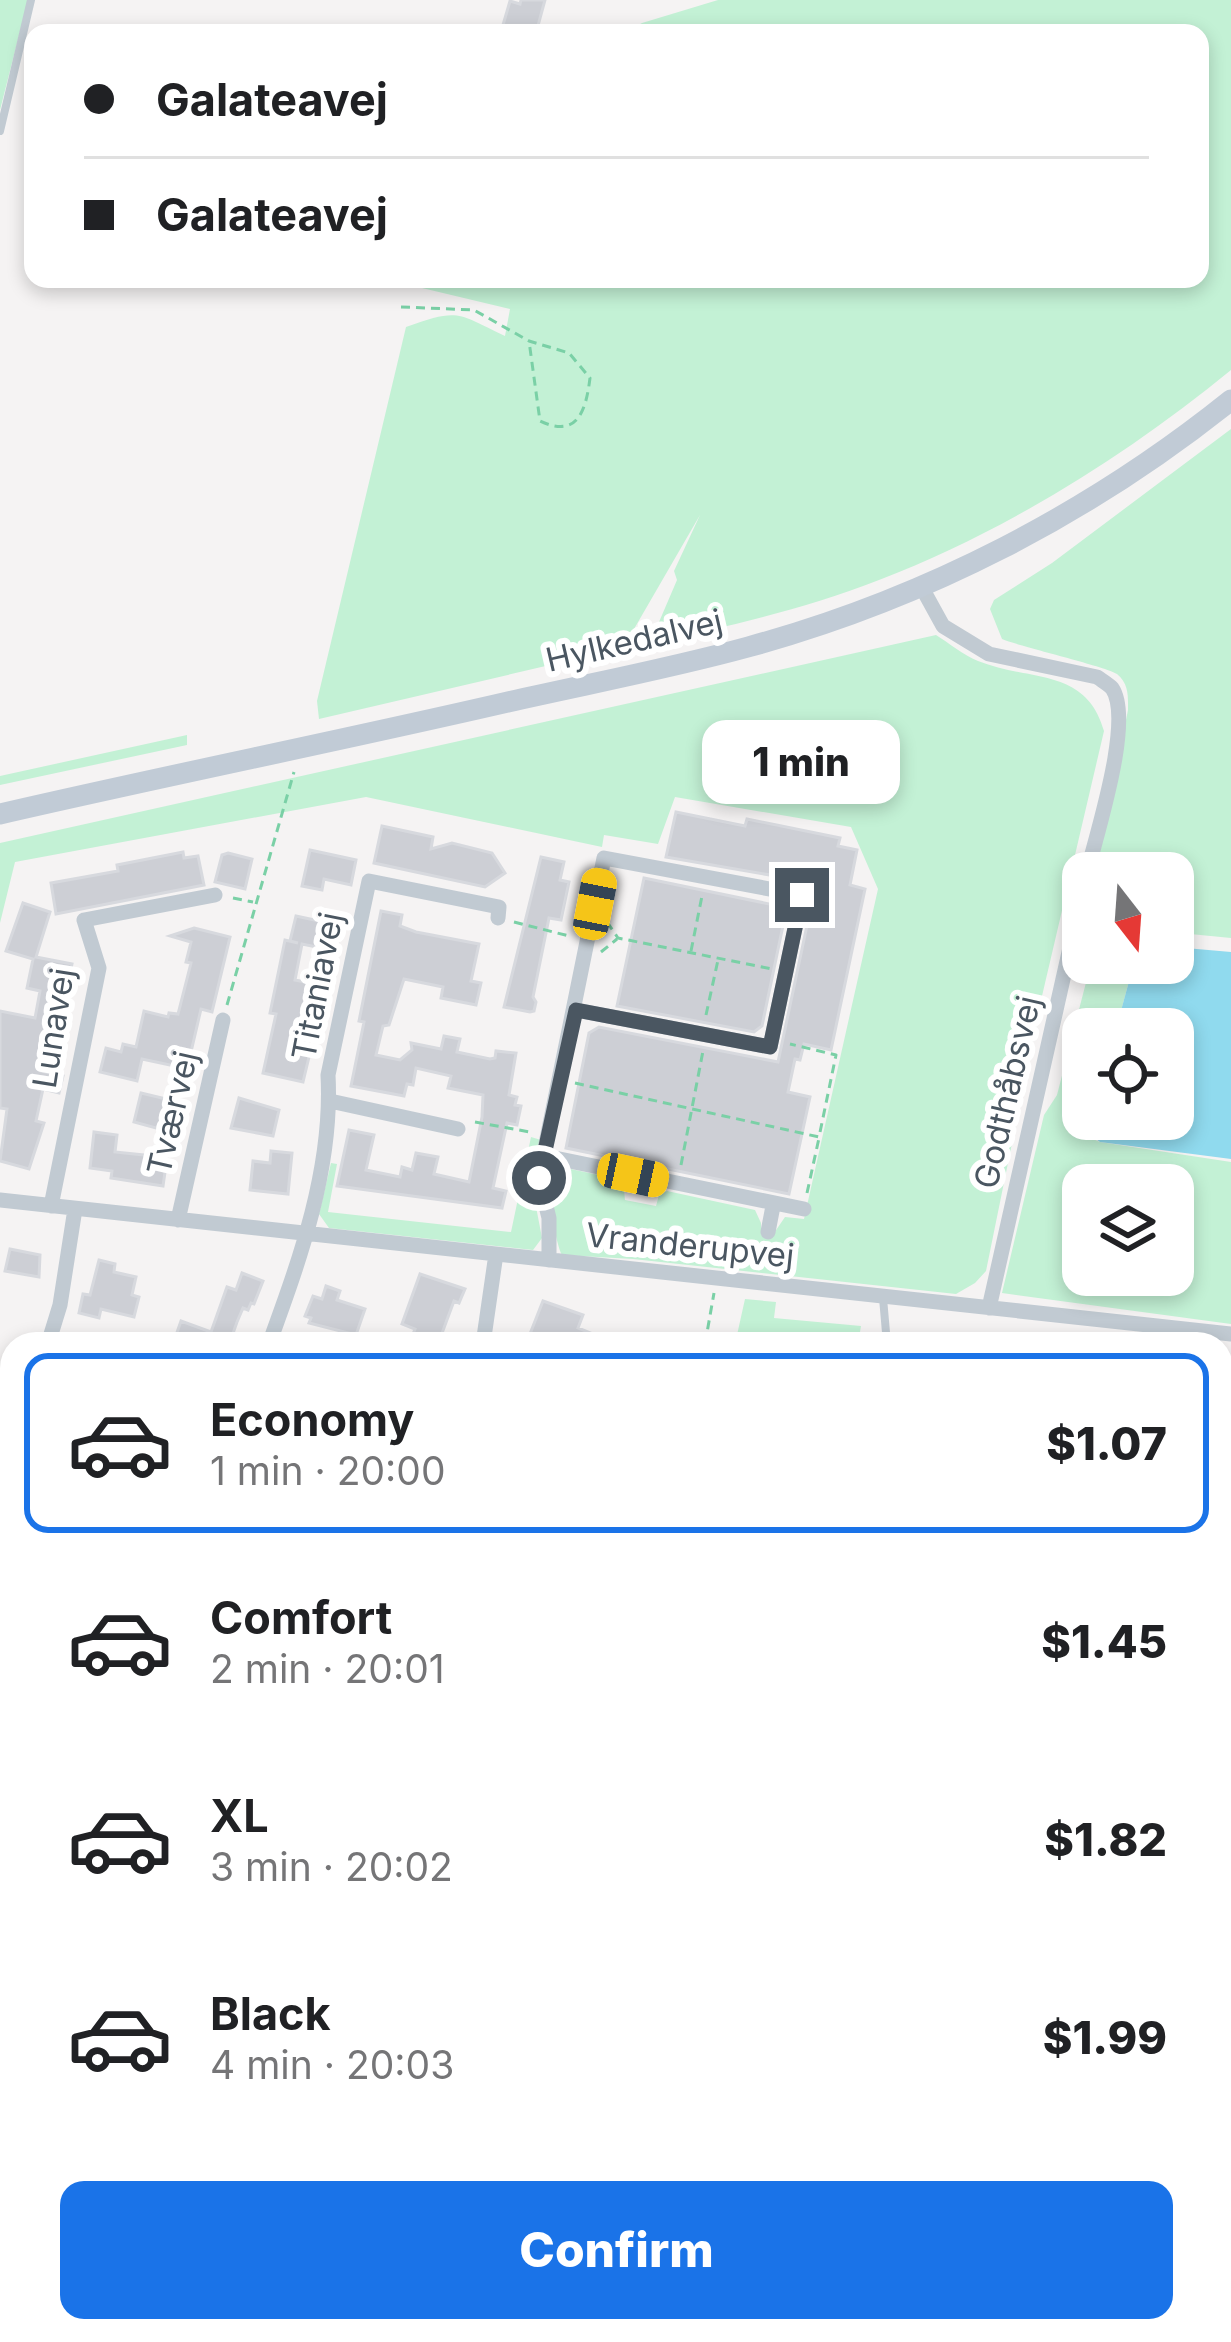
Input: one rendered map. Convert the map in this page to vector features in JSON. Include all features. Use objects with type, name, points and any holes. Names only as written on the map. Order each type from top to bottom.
[{"type":"street","name":"Hylkedalvej","points":[[0,814],[751,646],[921,586],[1022,538],[1131,476],[1231,400]]},
{"type":"street","points":[[921,586],[943,626],[989,654],[1096,677],[1112,687],[1118,709],[1117,739],[1092,852]]},
{"type":"street","points":[[549,1260],[549,1218],[539,1178],[604,858],[802,895],[770,1047],[576,1010]]},
{"type":"street","name":"Titaniavej","points":[[273,1332],[309,1234],[330,1101],[328,1075],[369,881],[499,907],[498,918]]},
{"type":"street","name":"Lunavej","points":[[51,1206],[98,968],[84,920],[214,895]]},
{"type":"street","name":"Godthåbsvej","points":[[989,1308],[1062,983]]},
{"type":"street","name":"Tværvej","points":[[178,1220],[224,1020]]},
{"type":"street","name":"Titaniavej","points":[[330,1101],[458,1129]]},
{"type":"street","points":[[545,1156],[803,1210]]},
{"type":"street","name":"Vranderupvej","points":[[0,1200],[1212,1332]]},
{"type":"street","points":[[768,1232],[773,1206]]},
{"type":"street","points":[[52,1332],[75,1209]]},
{"type":"street","points":[[485,1332],[496,1254]]},
{"type":"lane","points":[[0,131],[24,30]]},
{"type":"lane","points":[[883,1296],[885,1332]]},
{"type":"path","points":[[401,308],[474,310],[529,341],[569,352],[590,378],[587,406],[570,426],[556,428],[540,421],[529,341]]},
{"type":"path","points":[[224,1020],[302,748]]},
{"type":"path","points":[[691,953],[706,877]]},
{"type":"path","points":[[214,895],[255,902]]},
{"type":"path","points":[[595,904],[618,938],[785,972]]},
{"type":"path","points":[[498,918],[588,940]]},
{"type":"path","points":[[677,1185],[718,958]]},
{"type":"path","points":[[771,1040],[836,1055],[803,1210]]},
{"type":"path","points":[[561,1080],[819,1136]]},
{"type":"path","points":[[458,1129],[473,1121],[550,1136]]},
{"type":"path","points":[[707,1332],[716,1278]]},
{"type":"green space","points":[[0,0],[28,0],[0,110]]},
{"type":"green space","points":[[718,0],[1231,0],[1231,370],[1150,432],[1063,489],[973,539],[879,580],[766,616],[650,643],[677,580],[674,571],[700,515],[623,648],[319,719],[317,701],[406,327],[448,315],[505,336],[510,309],[422,288],[1209,288],[1209,24],[642,23]]},
{"type":"green space","points":[[1231,429],[1231,938],[1194,934],[1194,852],[1100,852],[1128,710],[1124,682],[1110,671],[1002,639],[990,609],[994,600],[1052,563]]},
{"type":"green space","points":[[936,635],[978,661],[1070,686],[1096,710],[1104,731],[1076,852],[1062,852],[1062,911],[986,1271],[956,1294],[562,1255],[557,1239],[549,1181],[550,1174],[561,1167],[623,1180],[625,1200],[656,1206],[659,1195],[667,1191],[755,1210],[761,1235],[772,1236],[785,1217],[804,1219],[878,889],[851,827],[675,797],[658,844],[604,835],[602,847],[366,797],[15,862],[0,923],[0,843]]},
{"type":"green space","points":[[187,735],[187,745],[0,785],[0,776]]},
{"type":"green space","points":[[1086,984],[1128,984],[1122,1008],[1079,1008]]},
{"type":"green space","points":[[1062,1076],[1062,1140],[1095,1140],[1231,1162],[1231,1324],[1002,1293],[1044,1115]]},
{"type":"green space","points":[[531,1137],[541,1140],[533,1191],[542,1238],[533,1250],[329,1228],[319,1214],[331,1163],[337,1164],[328,1212],[511,1232]]},
{"type":"green space","points":[[745,1299],[776,1302],[774,1318],[861,1326],[860,1332],[738,1332]]},
{"type":"water","points":[[1194,949],[1231,952],[1231,1159],[1097,1140],[1194,1140],[1194,1008],[1122,1008],[1128,984],[1194,984]]},
{"type":"building","points":[[521,0],[545,0],[538,24],[503,24],[510,1],[520,4]]},
{"type":"building","points":[[676,812],[745,826],[747,819],[840,838],[838,846],[857,850],[850,885],[865,889],[831,1050],[804,1044],[800,1060],[795,1059],[788,1092],[810,1097],[789,1194],[566,1148],[589,1033],[599,1027],[778,1062],[816,883],[666,857]]},
{"type":"building","points":[[382,826],[433,837],[431,849],[452,843],[492,853],[505,873],[485,887],[374,863]]},
{"type":"building","points":[[310,850],[356,860],[351,885],[324,879],[322,890],[302,886]]},
{"type":"building","points":[[183,852],[184,858],[198,856],[204,885],[56,914],[51,883],[118,871],[117,865]]},
{"type":"building","points":[[222,855],[252,859],[245,889],[215,882]]},
{"type":"building","points":[[541,857],[564,862],[560,880],[569,882],[561,920],[549,918],[533,997],[536,1002],[530,1012],[504,1007]]},
{"type":"building","points":[[644,878],[779,906],[785,916],[762,1026],[754,1032],[617,1006]]},
{"type":"building","points":[[23,903],[50,912],[36,957],[72,964],[60,1020],[56,1019],[52,1039],[46,1038],[41,1071],[63,1076],[59,1093],[43,1089],[36,1121],[44,1123],[29,1169],[0,1161],[7,1109],[0,1108],[0,1011],[35,1018],[40,991],[27,988],[33,959],[6,951]]},
{"type":"building","points":[[381,911],[402,915],[400,926],[416,932],[479,944],[471,981],[481,983],[476,1005],[441,998],[443,987],[404,979],[376,1055],[400,1060],[412,1050],[411,1043],[441,1049],[444,1036],[460,1039],[457,1052],[490,1059],[496,1051],[516,1053],[509,1095],[517,1097],[515,1105],[521,1106],[517,1125],[507,1123],[493,1188],[506,1191],[502,1208],[337,1186],[349,1130],[374,1135],[366,1170],[400,1177],[402,1167],[412,1170],[416,1153],[438,1157],[434,1174],[469,1182],[482,1117],[483,1095],[448,1088],[451,1076],[416,1068],[413,1085],[407,1084],[404,1096],[351,1086]]},
{"type":"building","points":[[296,916],[342,926],[336,951],[302,944],[295,980],[326,986],[303,1082],[263,1073],[285,940],[298,943],[290,941]]},
{"type":"building","points":[[194,928],[230,937],[212,1012],[201,1009],[191,1052],[202,1054],[198,1071],[142,1059],[137,1081],[100,1072],[106,1048],[121,1052],[123,1044],[136,1047],[144,1011],[168,1017],[178,1014],[191,963],[186,962],[191,942],[170,936]]},
{"type":"building","points":[[141,1093],[179,1102],[163,1186],[111,1178],[112,1171],[90,1168],[94,1132],[117,1135],[115,1152],[154,1156],[160,1129],[134,1122]]},
{"type":"building","points":[[239,1098],[279,1110],[273,1136],[231,1128]]},
{"type":"building","points":[[271,1151],[292,1153],[288,1194],[250,1190],[253,1161],[270,1163]]},
{"type":"building","points":[[10,1249],[40,1255],[39,1277],[5,1271]]},
{"type":"building","points":[[99,1260],[115,1264],[114,1272],[136,1277],[132,1295],[139,1297],[134,1317],[101,1309],[99,1318],[79,1313],[83,1294],[90,1295]]},
{"type":"building","points":[[242,1273],[263,1281],[254,1304],[243,1308],[233,1332],[211,1332],[227,1287],[236,1290]]},
{"type":"building","points":[[420,1274],[465,1289],[459,1303],[454,1301],[442,1332],[414,1332],[402,1324]]},
{"type":"building","points":[[326,1286],[340,1291],[337,1300],[365,1309],[357,1332],[309,1323],[311,1318],[305,1316],[313,1296],[322,1299]]},
{"type":"building","points":[[543,1301],[583,1315],[578,1328],[588,1332],[531,1332]]},
{"type":"building","points":[[181,1321],[211,1332],[177,1332]]},
{"type":"route","points":[[539,1178],[576,1010],[770,1047],[802,895]]}]
